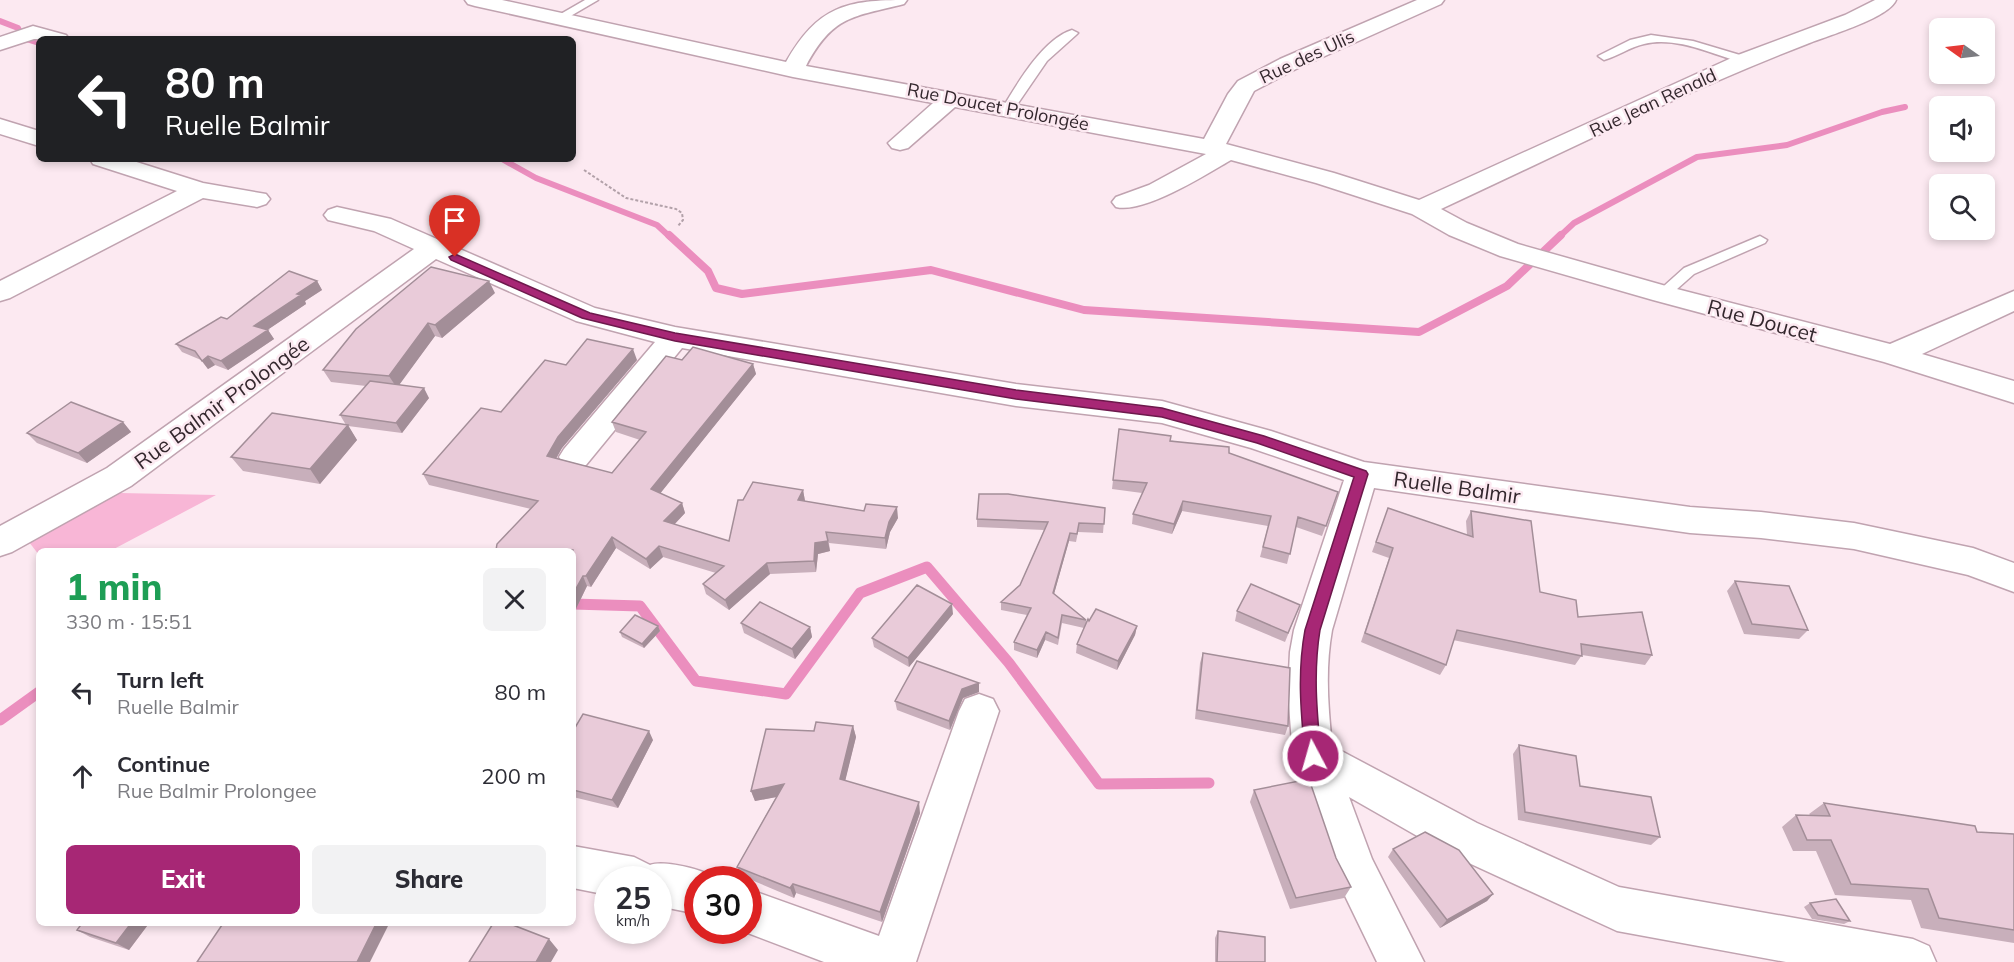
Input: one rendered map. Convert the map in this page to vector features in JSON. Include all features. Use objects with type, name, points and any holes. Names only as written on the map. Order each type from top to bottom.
[{"type":"street","name":"Rue Doucet Prolongée","points":[[475,0],[793,70],[1220,150],[1325,178],[1421,209],[1458,229],[1509,250]]},
{"type":"street","points":[[793,70],[812,37],[832,18],[897,0]]},
{"type":"street","name":"Rue des Ulis","points":[[1220,150],[1239,94],[1246,86],[1288,64],[1434,0]]},
{"type":"street","name":"Rue Jean Renald","points":[[1421,209],[1746,60],[1852,19],[1885,3],[1886,0]]},
{"type":"street","points":[[0,44],[33,32],[47,36]]},
{"type":"street","points":[[900,143],[952,98]]},
{"type":"street","points":[[0,126],[36,138]]},
{"type":"street","points":[[1125,202],[1158,190],[1220,150]]},
{"type":"street","points":[[111,162],[199,190],[257,199]]},
{"type":"street","points":[[0,292],[199,190]]},
{"type":"street","name":"Ruelle Balmir","points":[[337,215],[382,225],[586,315],[675,337],[1016,395],[1162,412],[1260,439],[1362,474],[1690,520],[1761,525],[1854,536],[1918,548],[1973,562],[2014,578]]},
{"type":"street","name":"Rue Balmir Prolongée","points":[[0,542],[119,477],[197,423],[433,248]]},
{"type":"street","name":"Rue Doucet","points":[[1509,250],[1663,294],[1893,355],[2014,393]]},
{"type":"street","points":[[1893,355],[2014,300]]},
{"type":"street","points":[[575,458],[675,337]]},
{"type":"street","points":[[1362,474],[1313,630],[1309,652],[1307,692],[1313,756],[1354,869],[1401,962]]},
{"type":"street","points":[[893,962],[979,711]]},
{"type":"street","points":[[1313,756],[1462,838],[1617,909],[1913,962]]},
{"type":"street","points":[[576,868],[594,871]]},
{"type":"street","points":[[762,916],[886,962]]},
{"type":"lane","points":[[558,19],[593,0]]},
{"type":"lane","points":[[1008,109],[1034,68],[1050,48],[1072,33]]},
{"type":"lane","points":[[1604,56],[1640,41],[1651,39],[1678,42],[1746,60]]},
{"type":"lane","points":[[1663,294],[1689,271],[1760,240]]},
{"type":"path","points":[[584,170],[626,198],[676,209],[682,213],[683,220],[678,226]]},
{"type":"shaded area","points":[[120,493],[216,495],[116,548],[36,548],[36,551],[29,542]]},
{"type":"building","points":[[431,267],[489,281],[435,325],[428,323],[389,376],[323,370],[356,329]]},
{"type":"building","points":[[289,271],[317,281],[297,294],[301,295],[254,326],[268,330],[221,361],[208,356],[202,361],[195,351],[176,344],[221,317],[227,319]]},
{"type":"building","points":[[587,339],[633,349],[558,437],[547,456],[612,473],[646,432],[612,422],[666,356],[682,360],[693,347],[753,364],[651,489],[682,503],[664,521],[729,541],[738,500],[743,500],[753,482],[803,490],[798,500],[864,511],[866,504],[897,507],[889,522],[885,538],[826,532],[828,541],[815,543],[814,561],[767,563],[725,600],[703,584],[724,566],[659,546],[646,559],[612,537],[576,589],[576,548],[496,548],[497,544],[538,501],[423,474],[481,408],[501,412],[545,360],[566,365]]},
{"type":"building","points":[[370,381],[424,388],[396,423],[340,415]]},
{"type":"building","points":[[71,402],[123,422],[78,453],[27,433]]},
{"type":"building","points":[[272,413],[348,425],[310,469],[231,457]]},
{"type":"building","points":[[1119,429],[1171,436],[1170,441],[1229,447],[1229,453],[1338,492],[1326,526],[1298,517],[1290,554],[1263,547],[1271,516],[1183,501],[1174,524],[1133,514],[1147,483],[1113,480]]},
{"type":"building","points":[[979,494],[1008,494],[1105,508],[1104,524],[1079,523],[1077,534],[1070,533],[1053,593],[1086,620],[1062,615],[1058,638],[1046,632],[1037,650],[1014,642],[1031,608],[1001,602],[1020,585],[1048,522],[977,519]]},
{"type":"building","points":[[1388,508],[1473,537],[1471,511],[1531,521],[1540,592],[1576,600],[1578,617],[1642,612],[1652,655],[1581,644],[1582,656],[1457,630],[1446,665],[1365,633],[1393,548],[1376,542]]},
{"type":"building","points":[[1735,581],[1789,586],[1808,630],[1752,624]]},
{"type":"building","points":[[1251,584],[1300,605],[1288,633],[1237,611]]},
{"type":"building","points":[[917,585],[952,604],[908,658],[872,638]]},
{"type":"building","points":[[760,602],[810,627],[792,649],[741,623]]},
{"type":"building","points":[[1096,609],[1137,626],[1118,661],[1077,644],[1088,619],[1089,621]]},
{"type":"building","points":[[635,615],[658,626],[642,644],[620,632]]},
{"type":"building","points":[[1203,653],[1290,668],[1288,726],[1197,710]]},
{"type":"building","points":[[917,661],[979,683],[962,689],[949,721],[895,701]]},
{"type":"building","points":[[583,714],[649,731],[612,800],[576,791],[576,726]]},
{"type":"building","points":[[816,722],[853,726],[840,779],[919,802],[880,912],[793,884],[790,888],[762,877],[762,866],[738,866],[784,784],[751,791],[766,729],[814,731]]},
{"type":"building","points":[[1519,745],[1576,756],[1580,786],[1651,797],[1660,837],[1525,812]]},
{"type":"building","points":[[1309,779],[1336,858],[1351,887],[1296,898],[1254,790]]},
{"type":"building","points":[[1824,803],[1975,826],[1977,832],[2014,834],[2014,930],[1939,918],[1928,889],[1851,884],[1831,840],[1807,840],[1796,815],[1830,816]]},
{"type":"building","points":[[1425,832],[1459,850],[1493,894],[1447,920],[1393,849]]},
{"type":"building","points":[[1836,899],[1850,921],[1818,915],[1810,903]]},
{"type":"building","points":[[80,926],[129,926],[116,943],[77,930]]},
{"type":"building","points":[[221,926],[375,926],[357,962],[197,962]]},
{"type":"building","points":[[492,926],[515,926],[549,939],[536,962],[469,962]]},
{"type":"building","points":[[1218,931],[1265,937],[1265,962],[1217,962]]},
{"type":"waterway","points":[[0,21],[18,28],[23,38],[36,42]]},
{"type":"waterway","points":[[1559,237],[1574,223],[1697,157],[1787,145],[1882,112],[1905,107]]},
{"type":"waterway","points":[[507,162],[536,178],[657,225],[670,237]]},
{"type":"waterway","points":[[669,235],[708,271],[716,288],[742,294],[931,270],[1084,310],[1419,332],[1507,286],[1561,235]]},
{"type":"waterway","points":[[576,604],[640,606],[696,681],[786,694],[860,593],[927,567],[1009,663],[1099,784],[1209,783]]},
{"type":"waterway","points":[[0,720],[36,694]]},
{"type":"route","points":[[455,257],[586,315],[675,337],[1016,395],[1162,412],[1260,439],[1362,474],[1313,630],[1309,652],[1307,692],[1313,756]]}]
